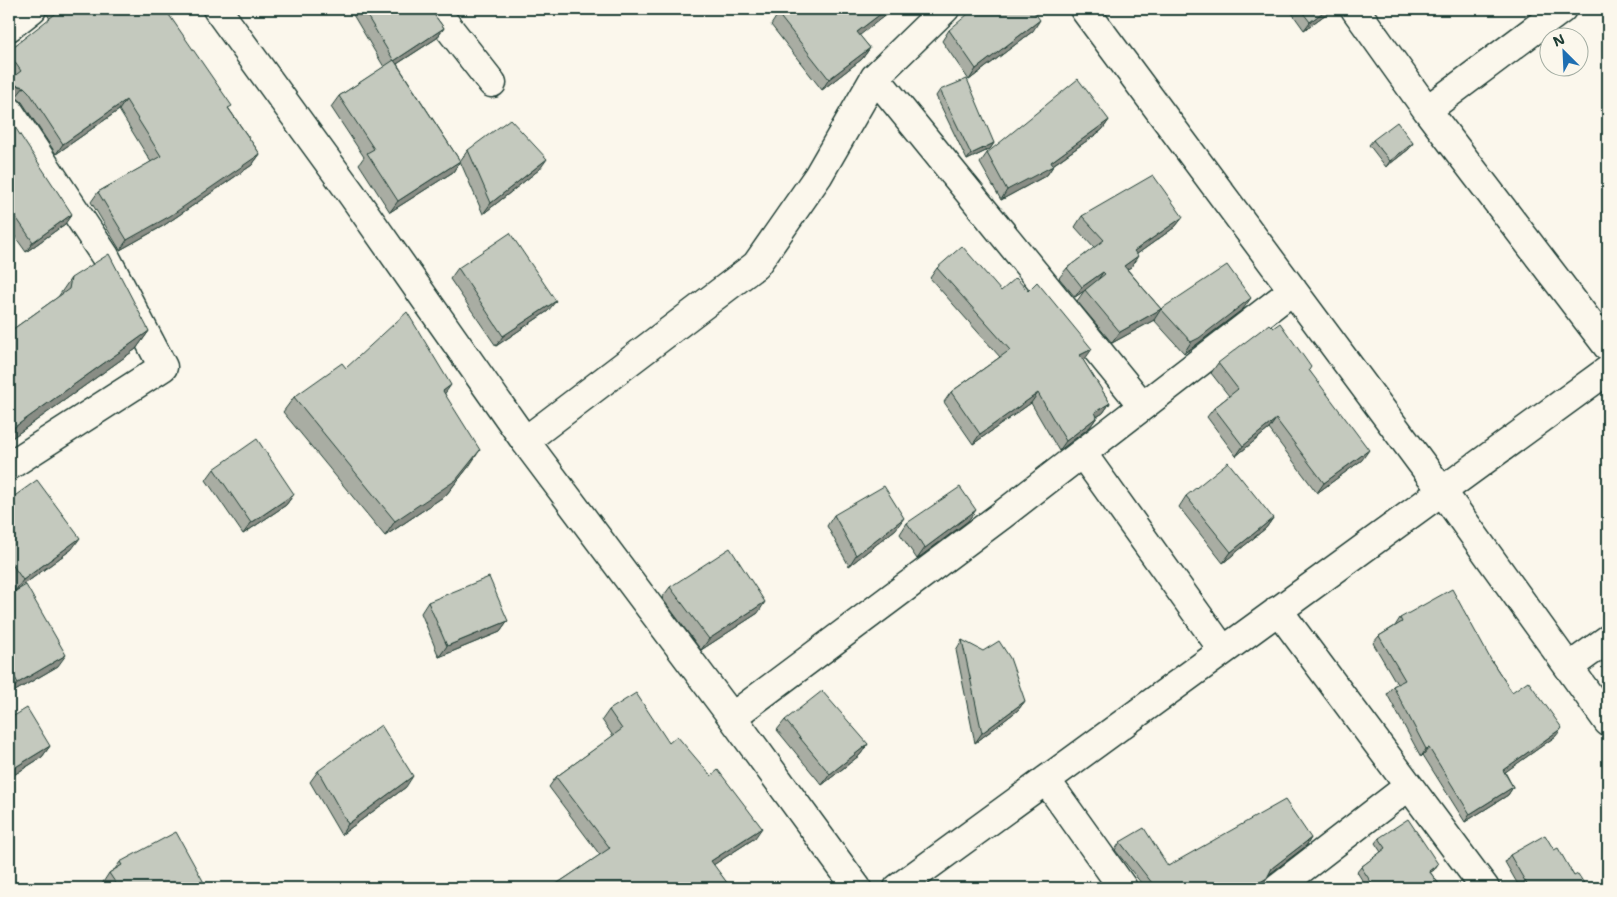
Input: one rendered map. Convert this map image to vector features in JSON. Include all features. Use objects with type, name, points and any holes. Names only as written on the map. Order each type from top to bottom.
[{"type":"street","points":[[9,27],[32,9]]},
{"type":"street","points":[[217,9],[353,196],[525,441],[732,717],[857,888]]},
{"type":"street","points":[[434,9],[492,83]]},
{"type":"street","points":[[525,441],[756,265],[818,176],[875,77],[945,9]]},
{"type":"street","points":[[1084,9],[1442,491],[1608,722]]},
{"type":"street","points":[[1355,9],[1427,110],[1608,346]]},
{"type":"street","points":[[1427,110],[1562,9]]},
{"type":"street","points":[[875,77],[1143,406]]},
{"type":"street","points":[[9,111],[105,256],[162,367],[9,466]]},
{"type":"street","points":[[732,717],[994,521],[1293,290]]},
{"type":"street","points":[[907,886],[1046,780],[1608,370]]},
{"type":"street","points":[[1082,453],[1223,650]]},
{"type":"street","points":[[1278,610],[1485,888]]},
{"type":"street","points":[[1569,667],[1608,639]]},
{"type":"street","points":[[1046,780],[1123,888]]},
{"type":"street","points":[[1277,888],[1409,786]]},
{"type":"building","points":[[57,9],[165,9],[232,106],[228,108],[260,154],[170,216],[127,240],[98,192],[161,156],[126,100],[63,144],[29,92],[24,87],[16,85],[9,87],[9,80],[21,71],[9,54],[9,50],[59,11]]},
{"type":"building","points":[[363,9],[430,9],[444,28],[394,61]]},
{"type":"building","points":[[786,9],[887,9],[857,32],[870,48],[829,79],[778,14]]},
{"type":"building","points":[[974,9],[1032,9],[1040,20],[976,69],[949,30]]},
{"type":"building","points":[[1300,9],[1327,9],[1310,22]]},
{"type":"building","points":[[394,60],[460,161],[398,201],[367,153],[374,149],[339,96]]},
{"type":"building","points":[[967,79],[994,143],[971,154],[940,90]]},
{"type":"building","points":[[1078,79],[1109,120],[1051,162],[1053,166],[1007,190],[987,153]]},
{"type":"building","points":[[9,118],[72,214],[33,242],[9,207]]},
{"type":"building","points":[[510,119],[547,159],[491,203],[468,150]]},
{"type":"building","points":[[1397,122],[1413,143],[1390,161],[1373,140]]},
{"type":"building","points":[[1153,175],[1183,217],[1134,251],[1138,256],[1124,266],[1161,309],[1120,332],[1085,290],[1105,274],[1103,272],[1082,287],[1067,268],[1104,240],[1082,216]]},
{"type":"building","points":[[510,233],[556,301],[503,336],[458,268]]},
{"type":"building","points":[[962,246],[1001,291],[1016,278],[1028,291],[1037,282],[1092,349],[1080,355],[1110,403],[1095,412],[1097,417],[1066,441],[1038,393],[980,434],[951,392],[1010,350],[937,268]]},
{"type":"building","points":[[109,254],[149,331],[9,431],[9,332],[69,289],[71,278]]},
{"type":"building","points":[[1227,265],[1251,298],[1199,338],[1191,342],[1161,309]]},
{"type":"building","points":[[407,312],[451,385],[443,391],[480,450],[456,480],[395,521],[294,397],[342,363],[346,368]]},
{"type":"building","points":[[1280,323],[1311,367],[1309,370],[1369,450],[1324,483],[1276,419],[1243,446],[1214,408],[1238,389],[1218,363],[1269,324],[1273,328]]},
{"type":"building","points":[[257,439],[294,494],[251,523],[214,469]]},
{"type":"building","points":[[1228,462],[1273,518],[1231,552],[1186,496]]},
{"type":"building","points":[[37,480],[80,538],[23,580],[9,560],[9,500]]},
{"type":"building","points":[[884,486],[904,518],[856,555],[834,515]]},
{"type":"building","points":[[960,487],[976,510],[925,548],[907,523]]},
{"type":"building","points":[[730,548],[765,602],[709,639],[670,587]]},
{"type":"building","points":[[489,577],[508,621],[447,646],[428,602]]},
{"type":"building","points":[[26,585],[66,655],[18,683],[9,667],[9,595]]},
{"type":"building","points":[[1452,589],[1491,660],[1512,692],[1528,681],[1562,728],[1503,770],[1513,787],[1470,814],[1429,748],[1426,749],[1393,686],[1405,680],[1379,636],[1402,622],[1400,618]]},
{"type":"building","points":[[962,640],[983,651],[999,641],[1010,658],[1025,701],[982,733]]},
{"type":"building","points":[[822,691],[868,744],[830,774],[785,720]]},
{"type":"building","points":[[636,693],[669,743],[677,736],[711,776],[718,770],[762,828],[711,861],[731,888],[558,888],[555,885],[610,848],[556,777],[622,729],[609,710]]},
{"type":"building","points":[[27,708],[50,746],[14,768],[9,760],[9,719]]},
{"type":"building","points":[[381,725],[413,776],[348,824],[318,771]]},
{"type":"building","points":[[1285,800],[1311,838],[1272,868],[1267,878],[1250,888],[1156,888],[1120,842],[1144,828],[1168,866]]},
{"type":"building","points":[[1408,819],[1438,864],[1429,871],[1442,888],[1375,888],[1361,867],[1386,848],[1379,838]]},
{"type":"building","points":[[176,832],[207,888],[119,888],[109,873],[122,865],[120,862]]},
{"type":"building","points":[[1545,835],[1554,850],[1558,848],[1574,876],[1578,874],[1587,888],[1529,888],[1510,855]]}]
